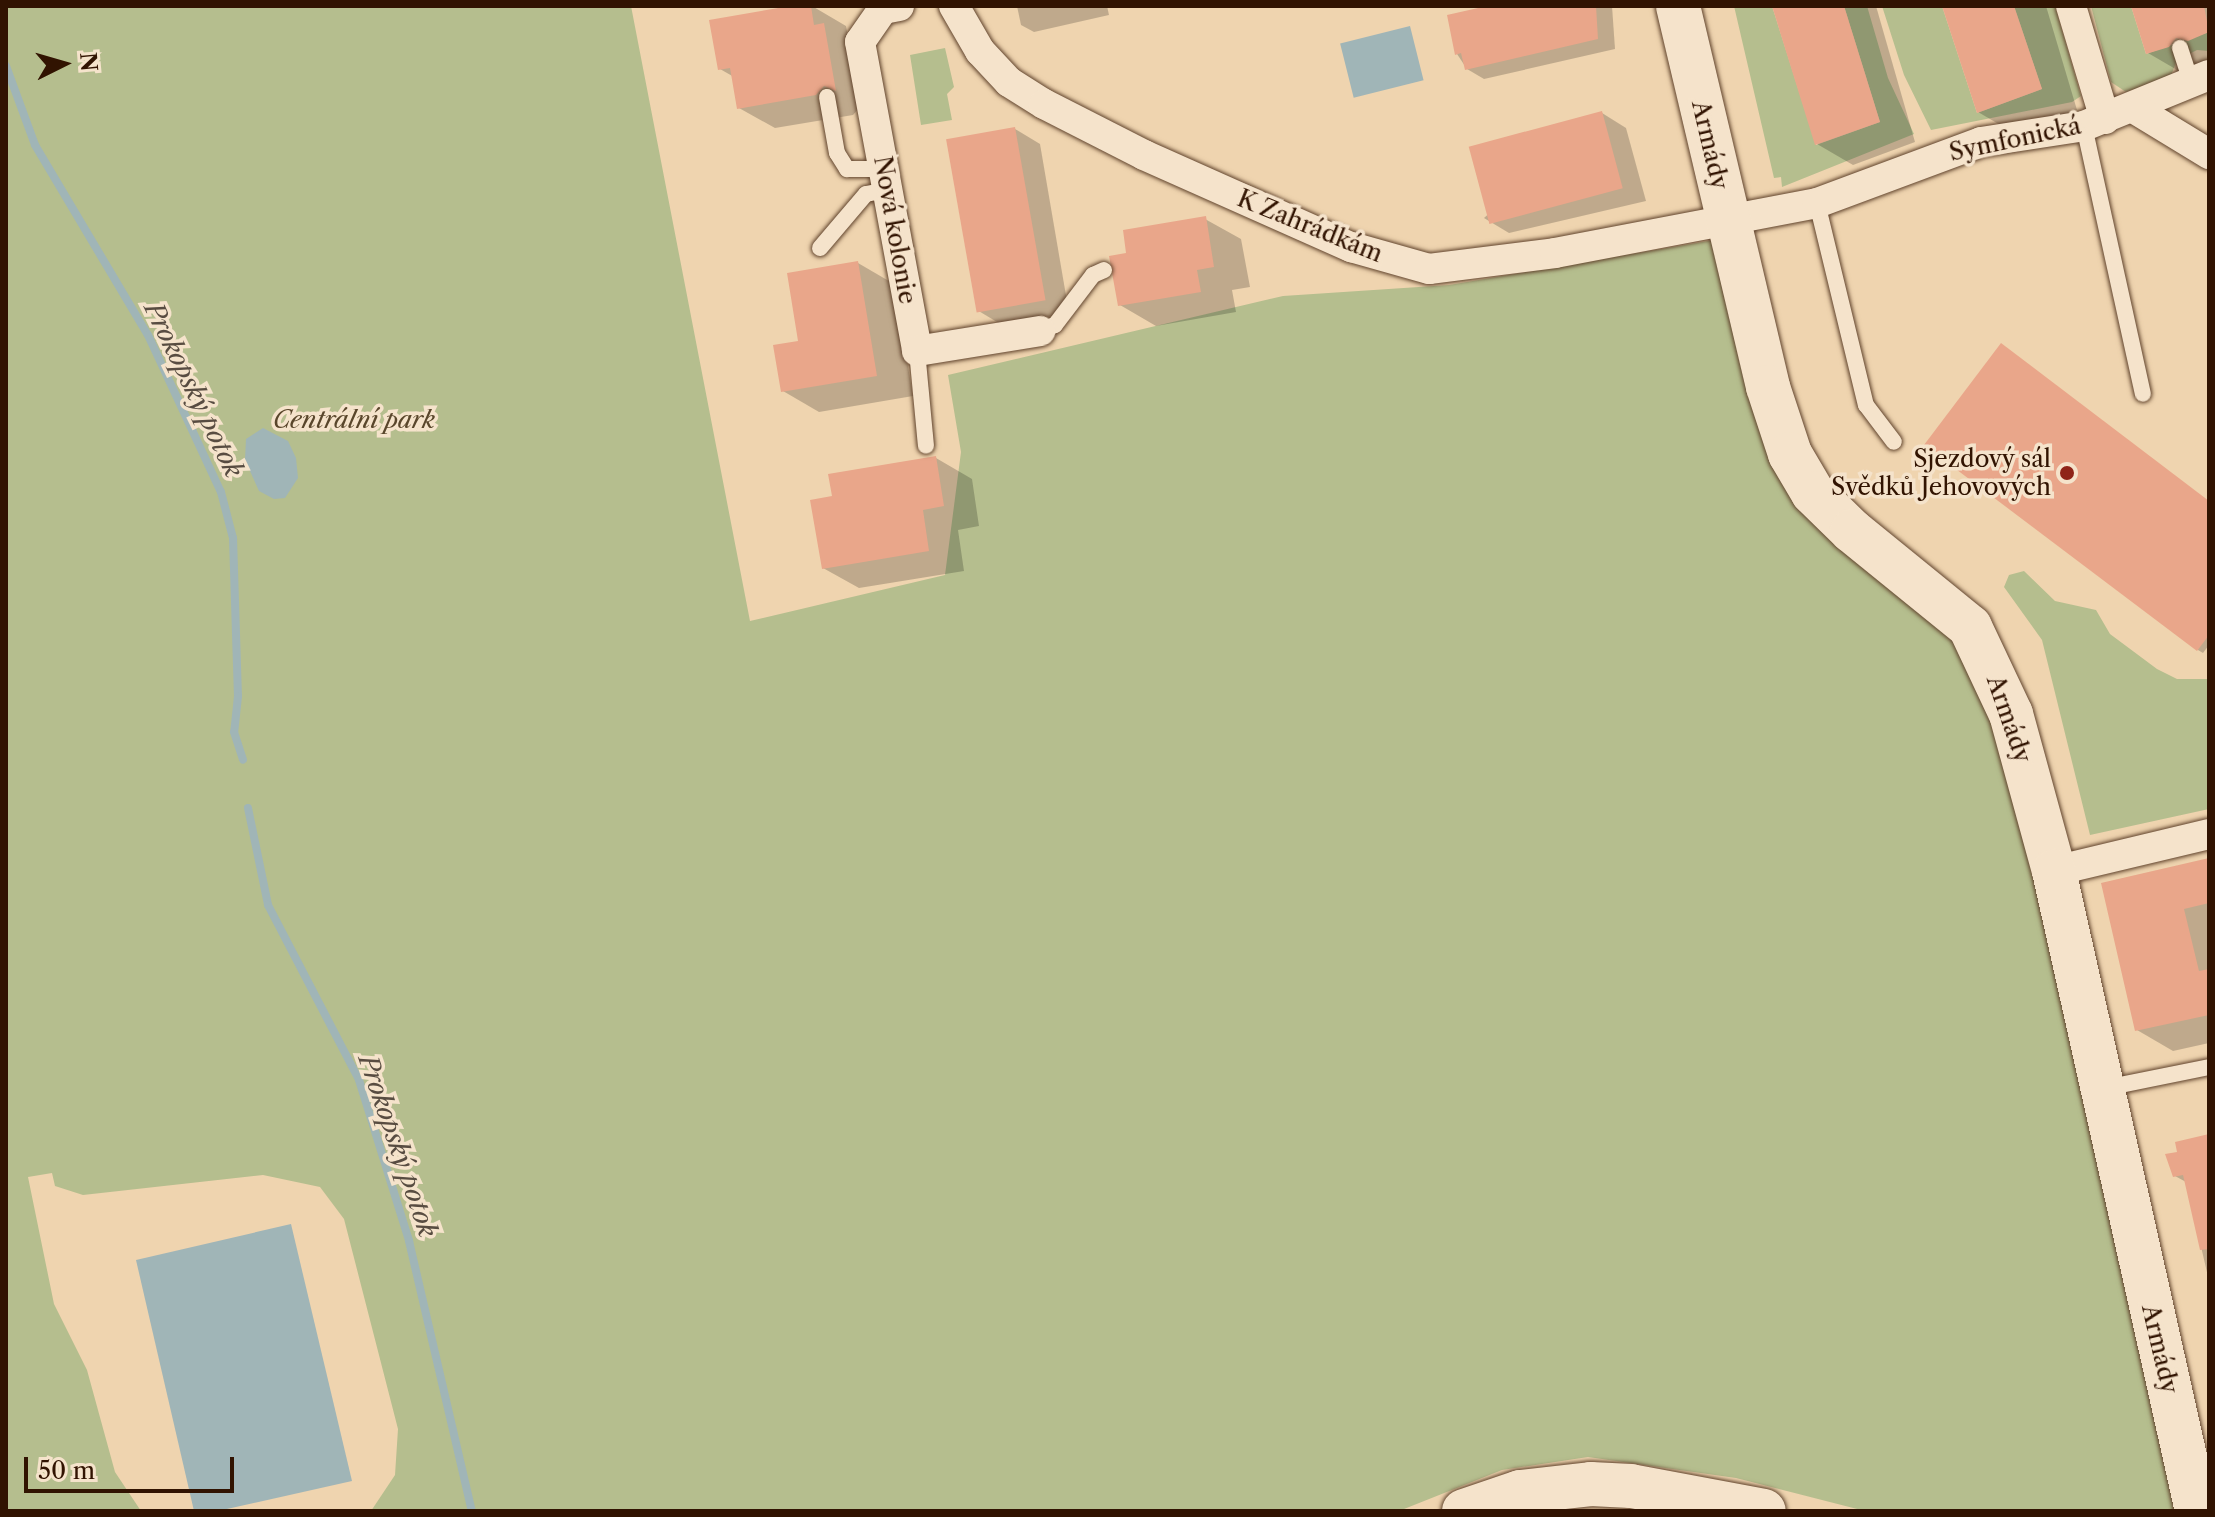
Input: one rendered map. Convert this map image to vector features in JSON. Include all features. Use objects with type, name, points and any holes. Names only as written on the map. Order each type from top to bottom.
[{"type":"street","name":"K Zahrádkám","points":[[954,6],[980,51],[1009,82],[1044,104],[1144,155],[1351,247],[1416,265],[1463,268],[1727,221]]},
{"type":"street","name":"Armády","points":[[1678,6],[1727,221],[1790,454],[1813,493],[1852,531],[1970,627],[2011,714],[2054,871],[2197,1511]]},
{"type":"street","points":[[2071,6],[2094,122]]},
{"type":"street","name":"Nová kolonie","points":[[888,7],[860,42],[917,351]]},
{"type":"street","name":"Symfonická","points":[[1727,221],[1817,203],[1981,142],[2094,122],[2135,109],[2200,80]]},
{"type":"street","points":[[2135,109],[2209,154]]},
{"type":"street","points":[[917,351],[1040,331]]},
{"type":"street","points":[[2054,871],[2209,834]]},
{"type":"street","points":[[1464,1511],[1520,1492],[1580,1484],[1631,1486],[1699,1504],[1764,1511]]},
{"type":"lane","points":[[2180,48],[2200,80]]},
{"type":"lane","points":[[827,97],[837,153],[847,169],[886,180]]},
{"type":"lane","points":[[2094,122],[2143,394]]},
{"type":"lane","points":[[820,248],[866,194],[886,180]]},
{"type":"lane","points":[[1817,203],[1866,405],[1894,442]]},
{"type":"lane","points":[[1040,331],[1055,325],[1093,275],[1104,270]]},
{"type":"lane","points":[[917,351],[926,446]]},
{"type":"lane","points":[[2103,1089],[2209,1067]]},
{"type":"green space","name":"Centrální park","points":[[6,6],[631,6],[750,621],[945,575],[961,452],[948,375],[1283,296],[1449,285],[1714,240],[1779,466],[1932,612],[1974,668],[2011,745],[2181,1511],[1865,1511],[1736,1478],[1588,1457],[1502,1470],[1399,1511],[371,1511],[395,1475],[398,1429],[344,1219],[320,1187],[263,1175],[83,1195],[55,1186],[52,1173],[28,1177],[54,1304],[87,1370],[115,1472],[141,1511],[6,1511]]},
{"type":"green space","points":[[1734,6],[1772,6],[1816,145],[1880,122],[1844,6],[1867,6],[1888,78],[1914,134],[1782,187],[1781,177],[1774,178]]},
{"type":"green space","points":[[1882,6],[1942,6],[1977,113],[2042,89],[2014,6],[2055,6],[2081,96],[2072,102],[1931,130],[1904,75]]},
{"type":"green space","points":[[2091,6],[2131,6],[2146,54],[2209,32],[2209,51],[2197,50],[2177,60],[2170,78],[2126,92],[2111,82]]},
{"type":"green space","points":[[945,48],[954,87],[947,94],[952,120],[921,125],[910,55]]},
{"type":"green space","points":[[2024,571],[2055,601],[2096,610],[2110,634],[2157,669],[2177,679],[2209,679],[2209,809],[2090,835],[2042,640],[2004,587],[2009,575]]},
{"type":"shaded area","points":[[1410,26],[1424,80],[1354,98],[1340,43]]},
{"type":"shaded area","points":[[263,428],[288,441],[296,458],[298,478],[285,498],[274,499],[259,491],[245,460],[246,439]]},
{"type":"shaded area","points":[[291,1224],[352,1481],[218,1511],[194,1511],[136,1260]]},
{"type":"building","points":[[790,6],[811,6],[814,25],[824,23],[836,91],[824,86],[816,95],[737,109],[730,68],[718,70],[709,20]]},
{"type":"building","points":[[1487,6],[1596,6],[1598,39],[1465,70],[1461,53],[1455,55],[1447,15]]},
{"type":"building","points":[[1772,6],[1844,6],[1880,122],[1815,145]]},
{"type":"building","points":[[1942,6],[2014,6],[2042,89],[1977,113]]},
{"type":"building","points":[[2131,6],[2204,6],[2209,32],[2188,41],[2176,38],[2169,47],[2146,54]]},
{"type":"building","points":[[1602,111],[1623,188],[1489,224],[1469,147]]},
{"type":"building","points":[[1015,127],[1046,300],[977,312],[946,139]]},
{"type":"building","points":[[1206,216],[1214,267],[1197,270],[1201,292],[1118,306],[1109,256],[1126,253],[1123,230]]},
{"type":"building","points":[[858,261],[877,376],[781,392],[773,345],[798,341],[787,273]]},
{"type":"building","name":"Sjezdový sál Svědků Jehovových","points":[[2001,343],[2209,501],[2209,635],[2197,651],[1924,445]]},
{"type":"building","points":[[936,456],[944,506],[923,510],[929,551],[822,569],[810,500],[832,496],[828,474]]},
{"type":"building","points":[[2209,858],[2209,903],[2184,909],[2199,971],[2209,969],[2209,1015],[2135,1031],[2101,883]]},
{"type":"building","points":[[2209,1134],[2209,1249],[2200,1250],[2183,1175],[2173,1177],[2165,1154],[2177,1152],[2175,1142]]},
{"type":"waterway","name":"Prokopský potok","points":[[6,66],[35,145],[148,335],[221,492],[233,538],[238,696],[234,732],[243,760]]},
{"type":"waterway","name":"Prokopský potok","points":[[248,808],[268,905],[359,1080],[409,1241],[472,1511]]},
{"type":"place","name":"Sjezdový sál Svědků Jehovových","points":[[2067,473]]}]
